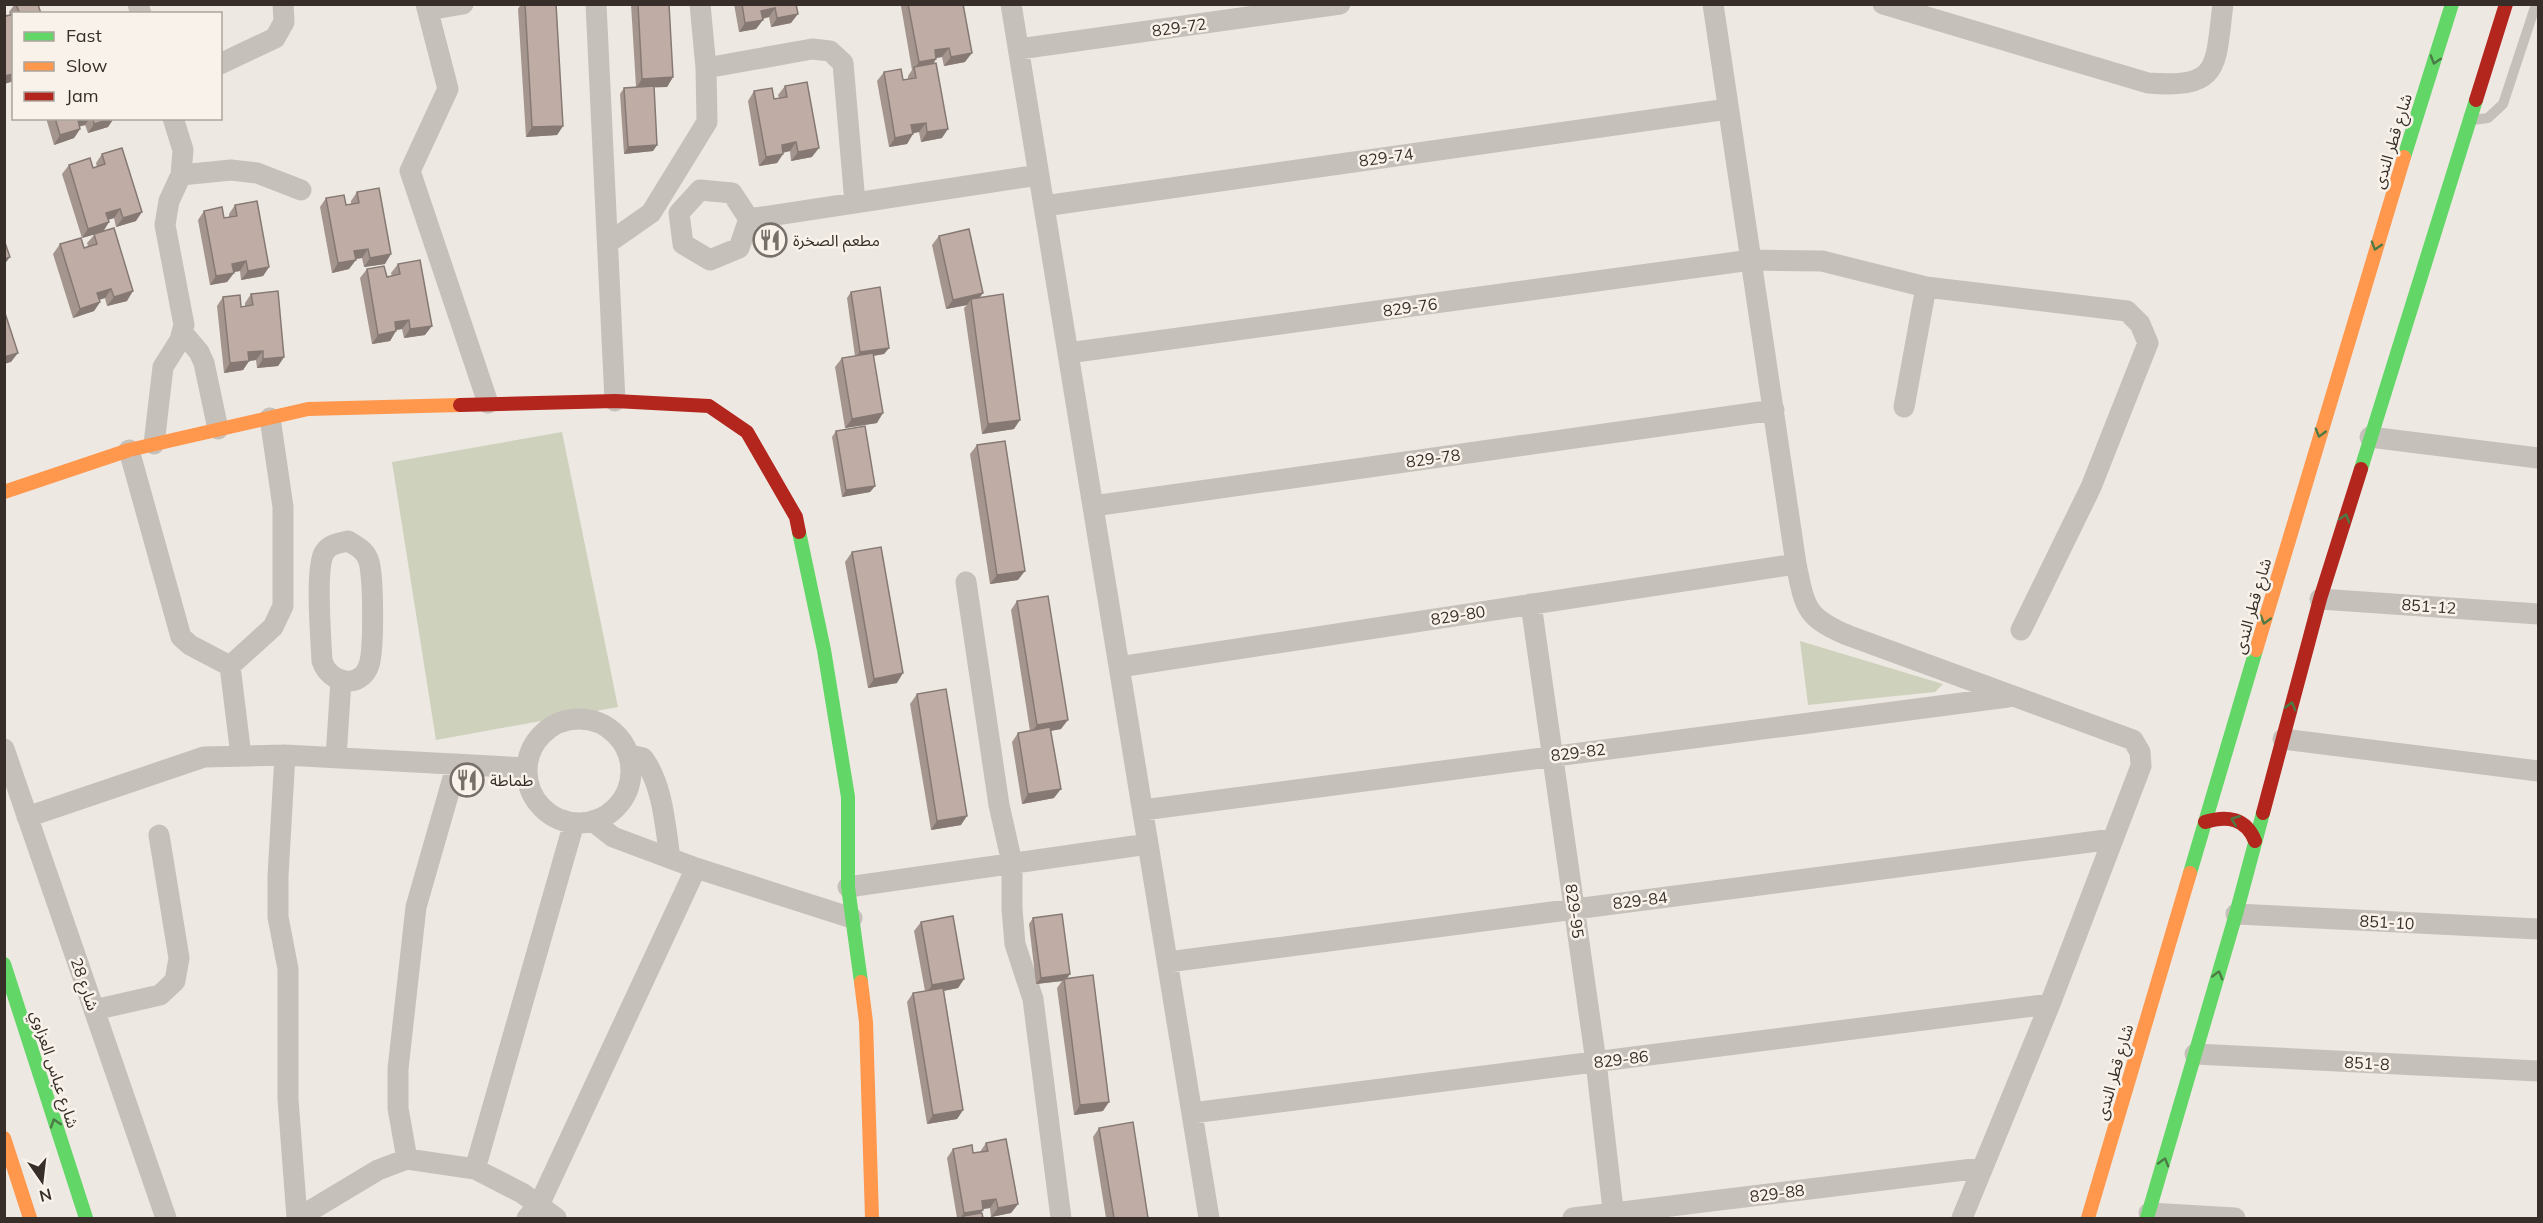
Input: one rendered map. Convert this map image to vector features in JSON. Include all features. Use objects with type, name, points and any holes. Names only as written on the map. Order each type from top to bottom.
[{"type":"main road","name":"شارع قطر الندى","points":[[2088,1218],[2351,328],[2452,4]]},
{"type":"main road","points":[[2148,1216],[2236,914],[2320,599],[2506,4]]},
{"type":"main road","points":[[4,492],[129,450],[308,409],[615,402],[709,406],[747,432],[796,517],[824,650],[848,797],[848,887],[866,1022],[872,1218]]},
{"type":"main road","points":[[2226,753],[2234,765]]},
{"type":"main road","points":[[2258,774],[2275,766]]},
{"type":"main road","points":[[2205,822],[2226,816],[2236,819],[2244,823],[2252,832],[2255,841]]},
{"type":"main road","name":"شارع عباس العزاوي","points":[[4,964],[86,1218]]},
{"type":"main road","points":[[4,1138],[30,1218]]},
{"type":"main road","points":[[4,1178],[22,1218]]},
{"type":"street","points":[[222,63],[274,38],[284,22],[283,4]]},
{"type":"street","points":[[463,4],[427,7],[448,89],[410,171],[488,404]]},
{"type":"street","points":[[596,4],[615,402]]},
{"type":"street","points":[[608,243],[651,213],[707,122],[706,68],[700,4]]},
{"type":"street","points":[[1011,4],[1209,1218]]},
{"type":"street","name":"829-72","points":[[1019,49],[1340,4]]},
{"type":"street","points":[[1713,4],[1796,564],[1809,611],[1822,625],[2133,740],[2140,752],[2141,766],[2050,1004],[1962,1218]]},
{"type":"street","points":[[1883,4],[2148,83],[2172,85],[2194,83],[2210,70],[2217,47],[2223,4]]},
{"type":"street","points":[[706,68],[812,49],[830,51],[843,63],[855,202]]},
{"type":"street","name":"829-74","points":[[1044,206],[1728,108]]},
{"type":"street","points":[[154,444],[163,367],[180,340],[184,325],[165,225],[170,201],[181,175],[183,150],[174,120]]},
{"type":"street","points":[[181,175],[240,171],[257,173],[302,190]]},
{"type":"street","points":[[749,219],[1039,175]]},
{"type":"street","name":"829-76","points":[[1068,353],[1751,260],[1822,261],[1926,287],[2127,311],[2140,324],[2148,343],[2091,487],[2021,630]]},
{"type":"street","points":[[1904,407],[1926,287]]},
{"type":"street","points":[[182,332],[199,352],[204,363],[218,429]]},
{"type":"street","name":"829-78","points":[[1093,506],[1774,410]]},
{"type":"street","points":[[230,666],[273,627],[284,606],[283,507],[270,418]]},
{"type":"street","points":[[2370,437],[2538,458]]},
{"type":"street","points":[[129,450],[181,637],[190,645],[230,666]]},
{"type":"street","points":[[348,541],[361,548],[372,572],[371,652],[369,666],[362,676],[352,680],[341,680],[325,671],[322,661],[321,569],[324,553],[332,545],[348,541]]},
{"type":"street","name":"829-80","points":[[1119,667],[1796,564]]},
{"type":"street","points":[[966,582],[999,805],[1012,863],[1015,944],[1033,999],[1061,1218]]},
{"type":"street","name":"851-12","points":[[2320,599],[2538,614]]},
{"type":"street","name":"829-95","points":[[1531,604],[1596,1062],[1614,1216]]},
{"type":"street","points":[[230,666],[241,756]]},
{"type":"street","points":[[336,758],[341,680]]},
{"type":"street","name":"829-82","points":[[1143,810],[2013,696]]},
{"type":"street","points":[[584,823],[613,812],[626,796],[632,776],[630,755],[620,737],[603,724],[583,718],[562,721],[544,731],[531,748],[526,768],[529,788],[539,806],[555,818],[584,823],[613,837],[696,868],[852,918]]},
{"type":"street","points":[[2283,739],[2538,771]]},
{"type":"street","name":"شارع 28","points":[[4,749],[166,1218]]},
{"type":"street","points":[[285,755],[278,917],[288,969],[288,1099],[298,1218],[378,1170],[407,1159],[475,1169],[533,1212],[556,1218]]},
{"type":"street","points":[[27,817],[204,757],[285,755],[526,768]]},
{"type":"street","points":[[630,755],[643,758],[651,768],[661,802],[670,858]]},
{"type":"street","points":[[407,1159],[398,1108],[399,1069],[416,907],[457,764]]},
{"type":"street","points":[[475,1169],[584,823]]},
{"type":"street","points":[[94,1011],[160,995],[175,981],[179,958],[159,835]]},
{"type":"street","name":"829-84","points":[[1167,962],[2113,839]]},
{"type":"street","points":[[848,887],[1148,844]]},
{"type":"street","points":[[533,1212],[696,868]]},
{"type":"street","name":"851-10","points":[[2236,914],[2538,929]]},
{"type":"street","name":"829-86","points":[[1192,1113],[2050,1004]]},
{"type":"street","name":"851-8","points":[[2195,1054],[2538,1071]]},
{"type":"street","name":"829-88","points":[[1573,1218],[1614,1216],[1981,1168]]},
{"type":"street","points":[[2148,1216],[2235,1218]]},
{"type":"lane","points":[[2470,120],[2488,118],[2503,104],[2536,4]]},
{"type":"green space","points":[[562,432],[618,707],[436,740],[392,462]]},
{"type":"green space","points":[[1800,641],[1943,684],[1935,692],[1808,705]]},
{"type":"building","points":[[16,4],[38,4],[40,12],[19,12]]},
{"type":"building","points":[[525,4],[556,4],[563,126],[532,127]]},
{"type":"building","points":[[638,4],[669,4],[673,77],[642,79]]},
{"type":"building","points":[[742,4],[796,4],[798,14],[777,18],[775,8],[761,11],[763,20],[745,23]]},
{"type":"building","points":[[908,4],[963,4],[972,53],[951,57],[949,48],[935,50],[936,59],[919,62]]},
{"type":"building","points":[[4,10],[6,16],[12,14],[12,74],[4,76]]},
{"type":"building","points":[[936,63],[948,129],[927,132],[926,123],[911,125],[913,134],[895,138],[884,72],[901,69],[903,80],[916,78],[914,67]]},
{"type":"building","points":[[807,82],[819,148],[798,152],[796,142],[782,145],[783,154],[766,157],[754,91],[772,88],[774,99],[787,97],[785,86]]},
{"type":"building","points":[[654,86],[657,145],[628,147],[624,88]]},
{"type":"building","points":[[56,120],[78,120],[80,129],[60,135]]},
{"type":"building","points":[[93,120],[106,120],[94,124]]},
{"type":"building","points":[[122,148],[142,212],[123,218],[120,209],[106,213],[109,222],[88,229],[69,165],[90,158],[93,168],[105,164],[102,154]]},
{"type":"building","points":[[379,188],[391,254],[370,258],[368,249],[354,251],[356,260],[338,263],[326,198],[344,195],[346,205],[359,203],[357,192]]},
{"type":"building","points":[[257,201],[269,267],[248,271],[246,261],[232,264],[234,273],[216,276],[204,211],[222,207],[224,218],[237,216],[235,205]]},
{"type":"building","points":[[114,228],[133,291],[114,297],[111,289],[97,293],[100,302],[80,309],[60,244],[81,238],[84,248],[97,244],[94,234]]},
{"type":"building","points":[[969,229],[983,293],[953,300],[939,236]]},
{"type":"building","points":[[4,240],[10,257],[4,259]]},
{"type":"building","points":[[420,260],[432,326],[410,329],[409,320],[395,322],[396,331],[378,335],[367,269],[384,266],[387,277],[400,274],[398,264]]},
{"type":"building","points":[[880,287],[889,348],[860,352],[851,292]]},
{"type":"building","points":[[278,291],[284,357],[263,359],[263,351],[248,352],[249,361],[230,363],[223,297],[240,295],[241,307],[253,305],[251,294]]},
{"type":"building","points":[[1003,294],[1020,420],[988,424],[971,299]]},
{"type":"building","points":[[4,310],[18,353],[4,357]]},
{"type":"building","points":[[873,353],[883,413],[852,419],[842,358]]},
{"type":"building","points":[[865,426],[875,486],[846,490],[836,431]]},
{"type":"building","points":[[1005,441],[1025,571],[997,575],[977,445]]},
{"type":"building","points":[[881,547],[903,673],[874,679],[852,552]]},
{"type":"building","points":[[1048,596],[1068,720],[1037,725],[1017,601]]},
{"type":"building","points":[[946,689],[967,816],[937,821],[917,694]]},
{"type":"building","points":[[1050,727],[1061,789],[1028,794],[1018,733]]},
{"type":"building","points":[[1062,914],[1070,974],[1041,978],[1033,918]]},
{"type":"building","points":[[953,916],[964,979],[932,985],[921,922]]},
{"type":"building","points":[[1093,975],[1109,1102],[1080,1105],[1064,979]]},
{"type":"building","points":[[943,988],[963,1110],[933,1115],[913,993]]},
{"type":"building","points":[[1133,1122],[1148,1218],[1114,1218],[1099,1128]]},
{"type":"building","points":[[1006,1139],[1018,1204],[998,1208],[996,1199],[982,1201],[983,1210],[964,1213],[953,1149],[972,1145],[973,1153],[988,1151],[986,1143]]},
{"type":"building","points":[[982,1213],[983,1218],[964,1218],[963,1216]]},
{"type":"traffic: fast","points":[[2404,157],[2452,4]]},
{"type":"traffic: fast","points":[[2361,469],[2476,100]]},
{"type":"traffic: fast","points":[[799,532],[824,650],[848,797],[848,887],[861,982]]},
{"type":"traffic: fast","points":[[2190,873],[2256,650]]},
{"type":"traffic: fast","points":[[2147,1218],[2236,914],[2263,813]]},
{"type":"traffic: fast","points":[[4,964],[86,1218]]},
{"type":"traffic: slow","points":[[2256,650],[2404,157]]},
{"type":"traffic: slow","points":[[4,492],[129,450],[308,409],[460,405]]},
{"type":"traffic: slow","points":[[2088,1218],[2190,873]]},
{"type":"traffic: slow","points":[[861,982],[866,1022],[872,1218]]},
{"type":"traffic: slow","points":[[4,1138],[30,1218]]},
{"type":"traffic: jam","points":[[2476,100],[2506,4]]},
{"type":"traffic: jam","points":[[460,405],[615,401],[709,406],[747,432],[796,517],[799,532]]},
{"type":"traffic: jam","points":[[2263,813],[2320,599],[2361,469]]},
{"type":"traffic: jam","points":[[2205,822],[2221,819],[2235,820],[2246,827],[2255,841]]},
{"type":"place","name":"مطعم الصخرة","points":[[770,240]]},
{"type":"place","name":"طماطة","points":[[467,780]]}]
